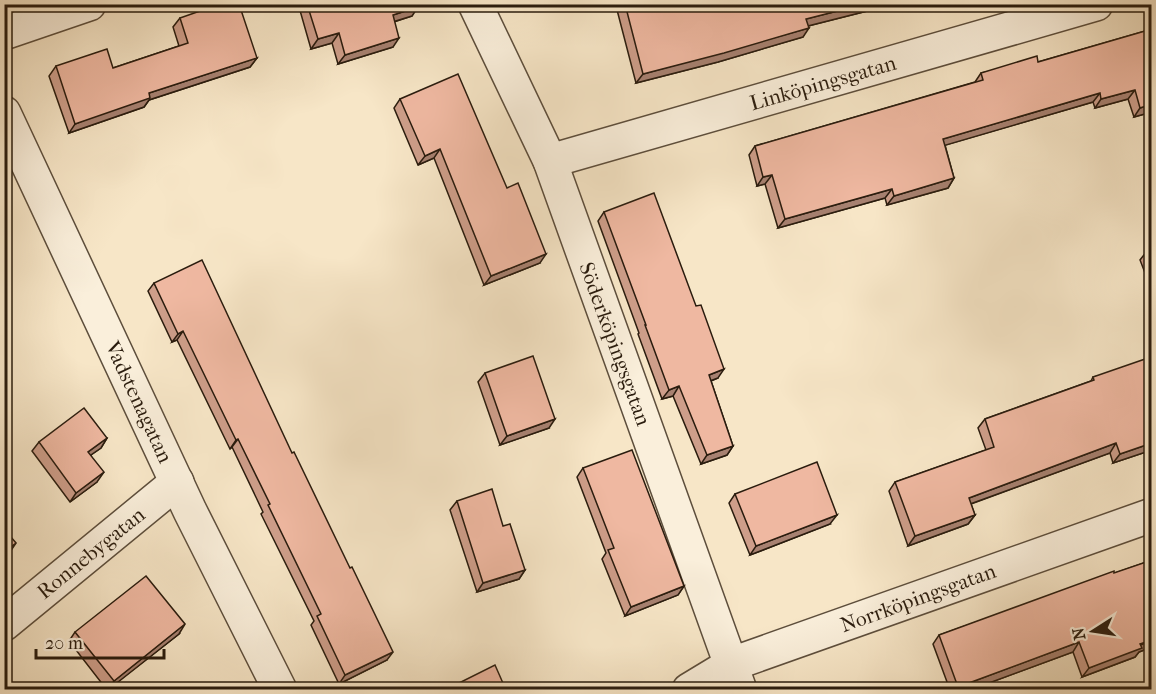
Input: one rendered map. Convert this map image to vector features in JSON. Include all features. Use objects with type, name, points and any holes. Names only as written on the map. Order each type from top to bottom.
[{"type":"street","points":[[4,33],[89,4]]},
{"type":"street","name":"Söderköpingsgatan","points":[[475,4],[550,162],[736,677]]},
{"type":"street","name":"Linköpingsgatan","points":[[550,162],[1096,4]]},
{"type":"street","name":"Vadstenagatan","points":[[4,113],[177,482],[280,690]]},
{"type":"street","name":"Ronnebygatan","points":[[4,624],[177,482]]},
{"type":"street","name":"Norrköpingsgatan","points":[[688,690],[736,677],[1152,515]]},
{"type":"building","points":[[220,4],[239,4],[257,58],[149,93],[150,98],[75,124],[56,66],[107,49],[113,68],[188,43],[180,18]]},
{"type":"building","points":[[307,4],[418,4],[418,7],[393,15],[399,38],[345,55],[339,33],[318,39]]},
{"type":"building","points":[[625,4],[865,4],[806,19],[809,28],[643,74]]},
{"type":"building","points":[[1152,29],[1152,104],[1140,108],[1135,90],[1101,99],[1100,93],[943,139],[954,178],[894,196],[892,189],[785,219],[772,175],[763,177],[755,146],[983,80],[981,73],[1037,56],[1038,62]]},
{"type":"building","points":[[458,74],[507,188],[518,183],[546,254],[491,276],[440,149],[425,156],[400,99]]},
{"type":"building","points":[[654,193],[696,306],[701,305],[724,369],[709,375],[733,446],[707,455],[679,386],[669,390],[604,212]]},
{"type":"building","points":[[1152,249],[1152,264],[1147,251]]},
{"type":"building","points":[[202,260],[292,453],[294,452],[393,652],[345,675],[317,616],[321,614],[268,505],[270,504],[183,331],[178,334],[154,283]]},
{"type":"building","points":[[533,356],[555,419],[507,436],[485,373]]},
{"type":"building","points":[[1148,358],[1152,367],[1152,443],[1120,454],[1116,443],[969,498],[975,515],[915,536],[895,482],[994,447],[985,419]]},
{"type":"building","points":[[84,408],[107,438],[88,452],[104,472],[76,493],[39,442]]},
{"type":"building","points":[[632,450],[684,586],[631,607],[608,550],[614,548],[583,468]]},
{"type":"building","points":[[817,462],[837,515],[756,546],[735,494]]},
{"type":"building","points":[[492,489],[503,526],[510,524],[525,570],[483,583],[457,501]]},
{"type":"building","points":[[4,529],[16,543],[4,552]]},
{"type":"building","points":[[1152,560],[1152,640],[1140,644],[1142,648],[1089,668],[1079,642],[958,687],[939,635],[1114,571],[1114,573]]},
{"type":"building","points":[[146,576],[185,624],[114,681],[75,632]]},
{"type":"building","points":[[495,665],[506,690],[445,690]]},
{"type":"building","points":[[17,683],[22,690],[9,690]]}]
